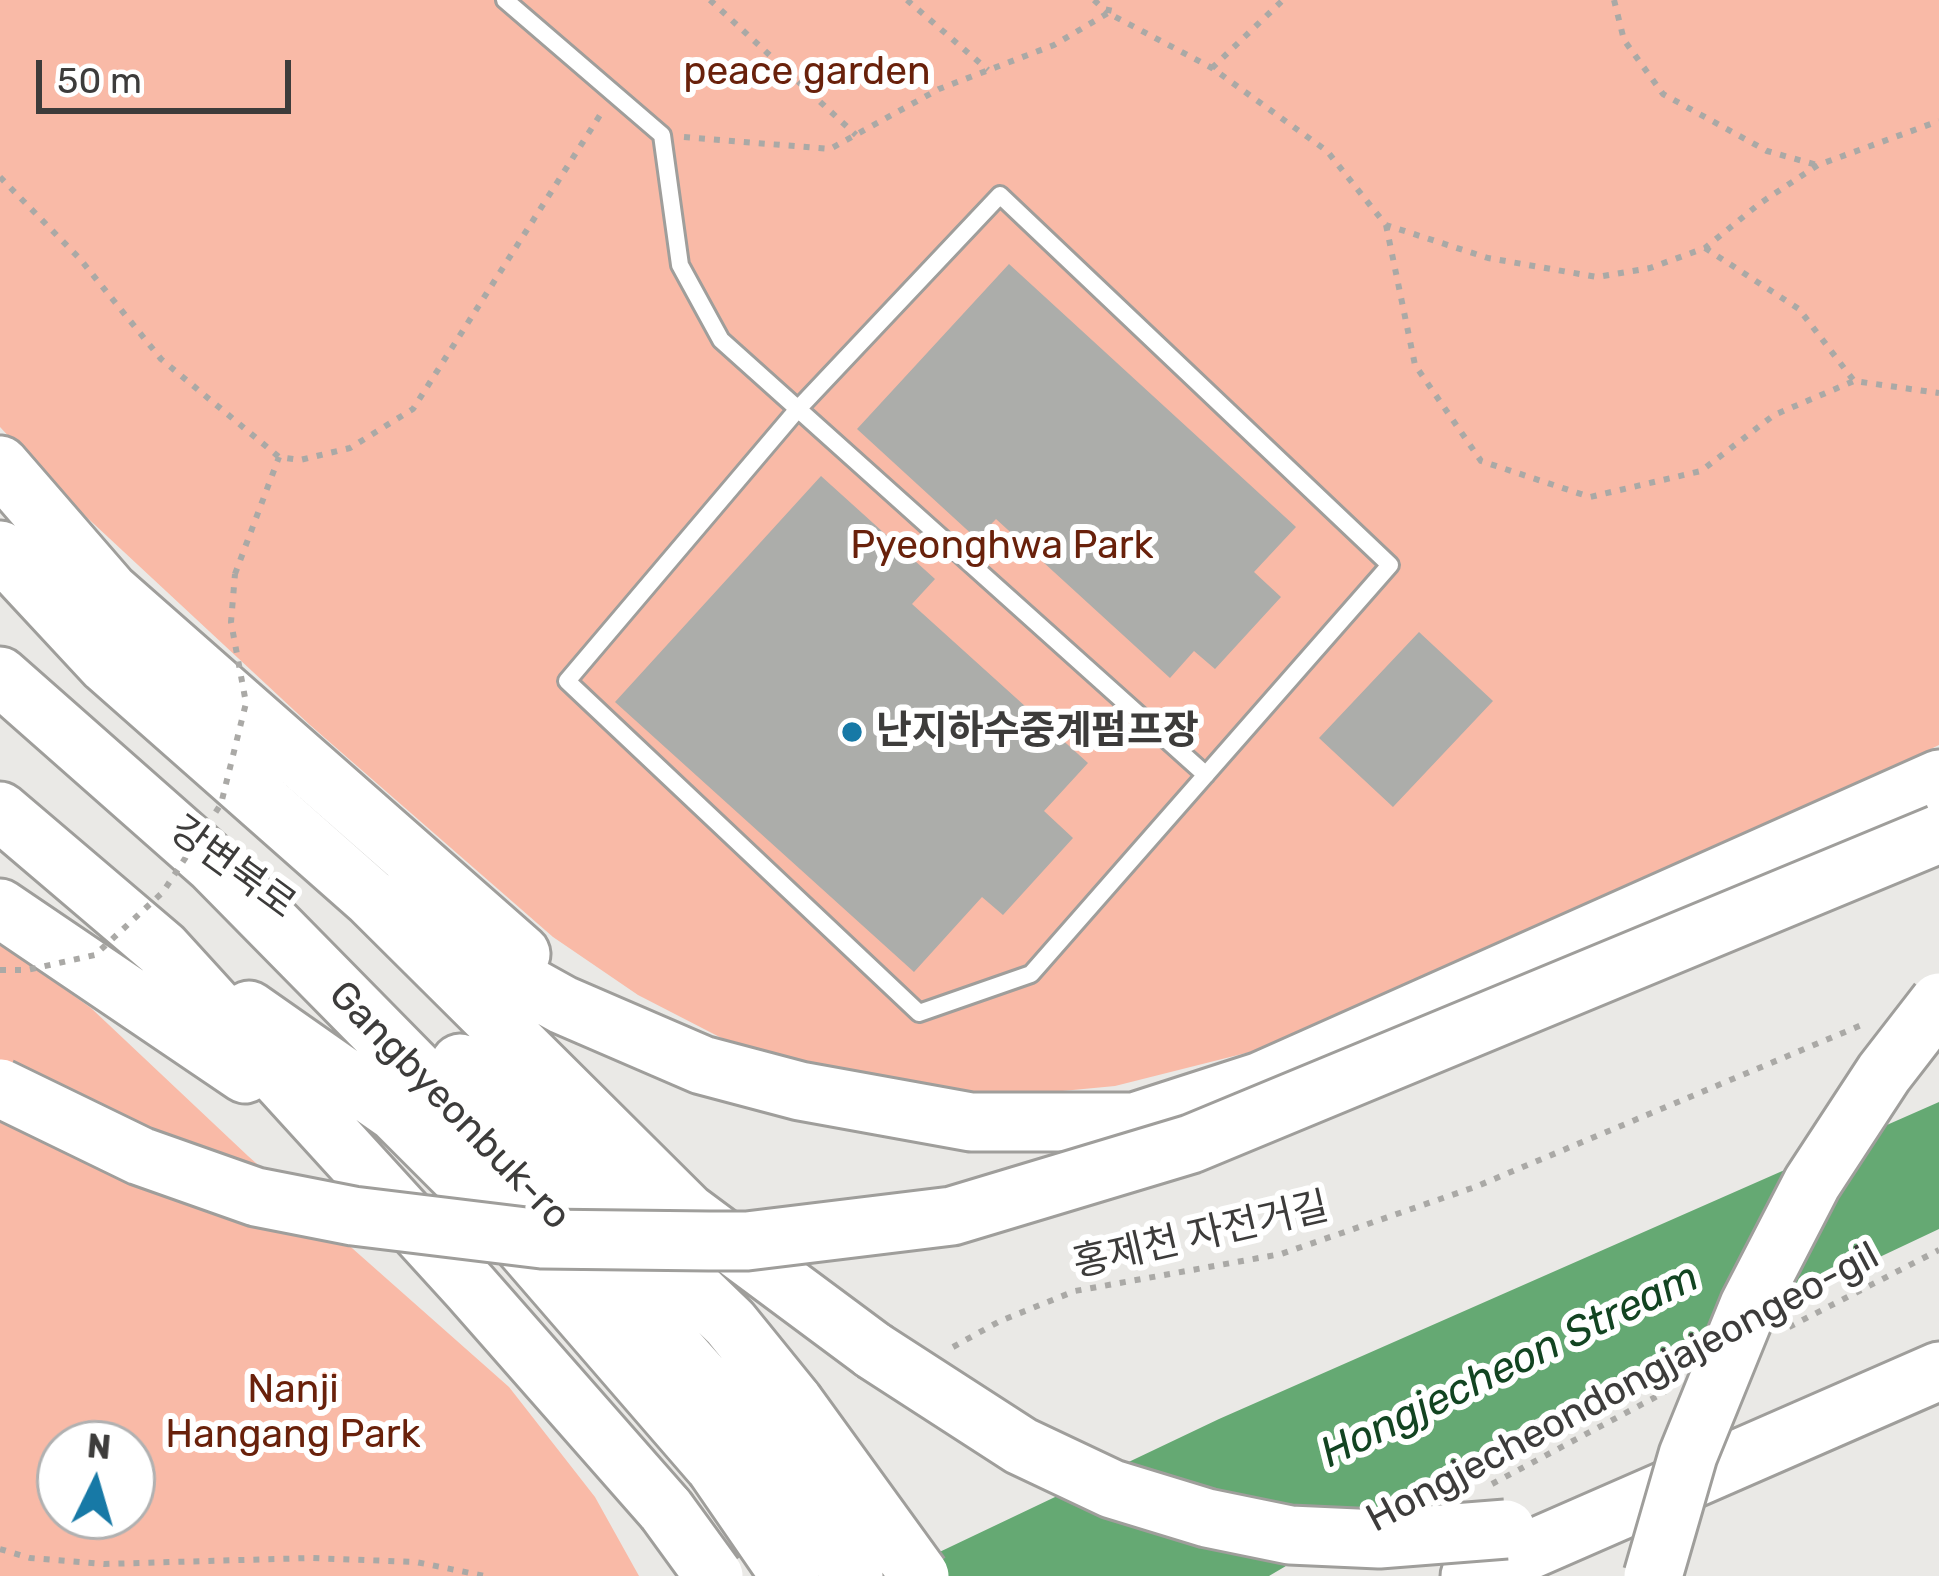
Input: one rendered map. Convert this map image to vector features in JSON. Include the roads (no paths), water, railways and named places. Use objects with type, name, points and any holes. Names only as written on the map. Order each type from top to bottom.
[{"type":"highway","points":[[0,465],[110,592],[507,944],[565,989],[702,1065]]},
{"type":"highway","points":[[0,550],[107,665],[372,899],[687,1212],[874,1351],[1021,1446],[1112,1489],[1207,1518],[1290,1535],[1379,1539],[1745,1454]]},
{"type":"highway","name":"Gangbyeonbuk-ro","points":[[0,676],[214,865],[532,1188],[732,1408],[854,1576]]},
{"type":"highway","points":[[372,899],[563,1005],[702,1065],[800,1091],[971,1122],[1134,1122],[1261,1081],[1939,779]]},
{"type":"highway","name":"강변북로","points":[[143,802],[322,932],[730,1323],[753,1434]]},
{"type":"highway","points":[[0,811],[162,949],[396,1113],[490,1207],[920,1576]]},
{"type":"highway","points":[[0,1088],[140,1156],[256,1197],[352,1216],[542,1239],[709,1241],[952,1216],[1191,1144],[1939,834]]},
{"type":"highway","points":[[0,908],[326,1128]]},
{"type":"highway","points":[[162,949],[666,1510],[714,1576]]},
{"type":"highway","points":[[1653,1576],[1688,1455],[1749,1305],[1812,1183],[1884,1072],[1939,1002]]},
{"type":"highway","points":[[1470,1576],[1939,1371]]},
{"type":"highway","points":[[753,1434],[790,1576]]},
{"type":"lane","points":[[506,0],[662,135],[680,265],[721,340],[1206,775]]},
{"type":"lane","points":[[1000,195],[1390,565],[1031,974],[919,1012],[567,681],[797,410],[1000,195]]},
{"type":"water","name":"Hongjecheon Stream","points":[[1939,1102],[1939,1229],[1530,1422],[1269,1576],[889,1576],[1219,1419]]},
{"type":"place","name":"난지하수중계펌프장","points":[[852,732]]},
{"type":"park label","name":"peace garden","points":[[807,73]]},
{"type":"park label","name":"Pyeonghwa Park","points":[[1002,547]]},
{"type":"park label","name":"Nanji Hangang Park","points":[[293,1414]]}]
